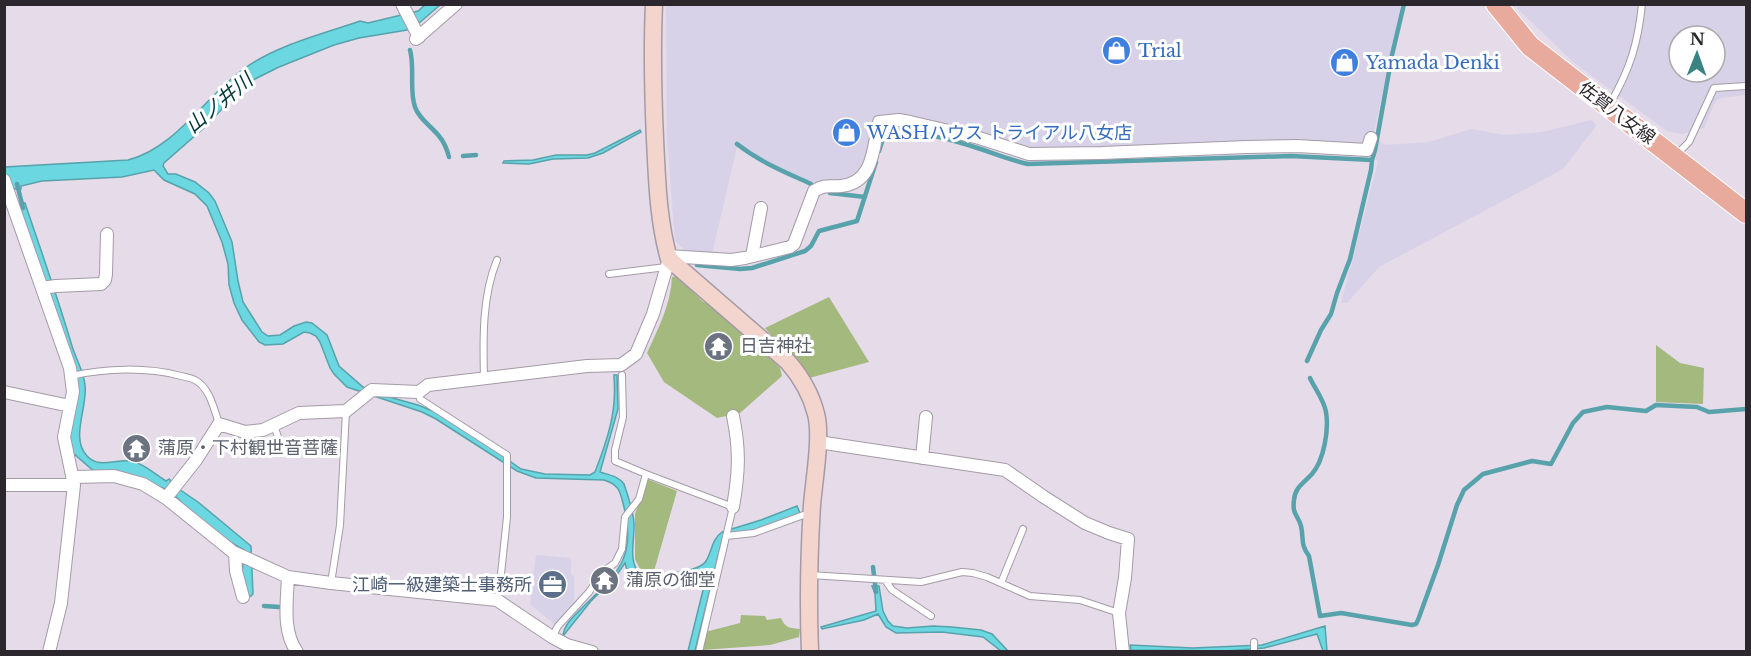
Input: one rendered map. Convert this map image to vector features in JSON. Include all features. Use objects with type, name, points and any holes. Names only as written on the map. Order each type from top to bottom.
[{"type":"main road","name":"佐賀八女線","points":[[1496,4],[1530,46],[1746,213]]},
{"type":"street","points":[[402,4],[417,36],[456,4]]},
{"type":"street","points":[[167,496],[196,460],[219,424],[245,432],[263,430],[299,413],[346,411],[369,393],[419,392],[428,385],[587,366],[621,369],[636,354],[653,314],[668,261],[657,187],[654,4]]},
{"type":"street","points":[[668,261],[731,260],[790,247],[794,244],[814,191],[825,185],[841,186],[856,183],[864,175],[869,166],[879,122],[899,120],[910,122],[979,138],[1029,154],[1276,146],[1367,150],[1371,138]]},
{"type":"street","points":[[6,186],[48,287],[72,375],[73,392],[64,437],[74,481],[61,603],[49,651]]},
{"type":"street","points":[[753,256],[761,208]]},
{"type":"street","points":[[48,287],[101,284],[105,280],[107,234]]},
{"type":"street","points":[[668,261],[788,362],[808,392],[817,415],[818,442],[812,508],[810,651]]},
{"type":"street","points":[[4,392],[70,406]]},
{"type":"street","points":[[733,416],[738,440],[738,478],[733,507]]},
{"type":"street","points":[[922,458],[926,417]]},
{"type":"street","points":[[818,442],[1005,470],[1086,523],[1128,539],[1119,614],[1123,647]]},
{"type":"street","points":[[4,485],[114,476],[143,484],[167,496],[243,557],[288,577],[496,600],[552,638],[567,645],[592,651]]},
{"type":"street","points":[[243,557],[236,571],[243,597]]},
{"type":"street","points":[[288,577],[288,629],[290,640],[297,651]]},
{"type":"street","points":[[551,651],[552,638]]},
{"type":"lane","points":[[1608,107],[1622,83],[1634,53],[1642,4]]},
{"type":"lane","points":[[1674,157],[1689,142],[1714,87],[1746,86]]},
{"type":"lane","points":[[483,379],[485,320],[493,270],[497,260]]},
{"type":"lane","points":[[609,274],[668,261]]},
{"type":"lane","points":[[621,369],[623,417],[615,450],[615,461],[733,507],[699,651]]},
{"type":"lane","points":[[72,375],[109,371],[161,371],[195,380],[208,395],[219,424]]},
{"type":"lane","points":[[419,392],[420,399],[507,455],[507,517],[499,593],[496,600]]},
{"type":"lane","points":[[331,583],[340,525],[346,411]]},
{"type":"lane","points":[[273,425],[282,449],[289,453]]},
{"type":"lane","points":[[552,638],[558,626],[589,592],[603,572],[615,562],[622,549],[625,517],[639,499],[646,474]]},
{"type":"lane","points":[[727,533],[754,533],[812,508]]},
{"type":"lane","points":[[1001,583],[1023,529]]},
{"type":"lane","points":[[810,576],[921,582],[962,572],[973,573],[1030,596],[1080,600],[1119,614]]},
{"type":"lane","points":[[882,579],[892,590],[931,616]]},
{"type":"shaded area","points":[[666,5],[1401,5],[1373,137],[1385,145],[1429,142],[1471,129],[1505,135],[1542,132],[1592,120],[1596,126],[1563,169],[1379,267],[1347,303],[1341,303],[1378,162],[1365,144],[1040,152],[878,118],[860,180],[818,188],[737,147],[712,254],[688,253],[675,241],[667,137]]},
{"type":"shaded area","points":[[1517,5],[1746,5],[1746,95],[1721,98],[1715,102],[1704,128],[1682,134],[1667,131],[1573,62],[1518,9]]},
{"type":"shaded area","points":[[536,555],[571,558],[571,575],[574,576],[574,605],[555,625],[530,604]]},
{"type":"green space","points":[[678,276],[702,301],[721,311],[780,368],[782,376],[740,413],[717,418],[664,382],[647,353],[667,307],[672,277]]},
{"type":"green space","points":[[829,297],[869,362],[809,378],[765,328]]},
{"type":"green space","points":[[1656,345],[1680,363],[1704,368],[1703,404],[1656,402]]},
{"type":"green space","points":[[647,479],[677,491],[654,571],[641,571],[635,559],[635,514]]},
{"type":"green space","points":[[741,615],[765,616],[767,620],[781,618],[788,627],[800,629],[799,637],[770,645],[702,650],[705,632],[740,623]]},
{"type":"water","name":"山ノ井川","points":[[425,5],[440,5],[418,24],[407,30],[359,38],[334,45],[255,79],[238,92],[163,166],[168,174],[176,174],[195,182],[215,201],[232,242],[243,302],[262,332],[268,336],[280,335],[294,326],[306,322],[312,323],[327,335],[339,366],[363,387],[435,412],[521,469],[545,474],[590,475],[595,472],[610,426],[615,391],[614,375],[617,375],[618,409],[600,472],[616,477],[624,484],[633,518],[634,564],[641,575],[694,569],[706,561],[714,542],[722,532],[797,506],[800,513],[753,531],[723,536],[695,651],[688,651],[705,582],[702,577],[655,584],[638,583],[630,577],[625,563],[614,579],[591,601],[563,636],[570,621],[611,578],[625,556],[627,526],[624,507],[616,487],[604,480],[536,478],[517,471],[422,412],[347,387],[334,374],[320,342],[310,333],[304,332],[283,344],[265,345],[259,342],[242,320],[234,303],[222,242],[207,206],[195,194],[164,180],[154,170],[122,177],[42,181],[21,186],[21,189],[13,187],[5,189],[5,167],[128,160],[145,154],[176,133],[231,79],[271,53],[360,21],[368,23],[418,11]]},
{"type":"water","points":[[640,130],[641,132],[603,153],[588,158],[553,159],[529,164],[503,163],[504,161],[533,160],[556,155],[587,155]]},
{"type":"water","points":[[25,203],[82,370],[85,394],[80,431],[82,449],[87,456],[97,462],[135,462],[166,481],[169,479],[170,483],[198,502],[251,546],[253,594],[251,596],[249,597],[242,574],[244,550],[225,539],[168,489],[131,474],[96,473],[73,453],[70,438],[76,399],[18,205]]},
{"type":"water","points":[[872,586],[879,586],[883,611],[893,626],[907,628],[933,626],[981,630],[992,634],[1008,651],[1001,651],[983,637],[942,632],[896,633],[886,627],[878,614],[864,620],[822,629],[821,627],[876,611]]},
{"type":"water","points":[[1325,626],[1327,651],[1323,651],[1317,634],[1264,648],[1226,651],[1131,650],[1130,645],[1193,648],[1262,645]]},
{"type":"waterway","points":[[1307,361],[1331,314],[1350,259],[1371,170],[1392,55],[1404,4]]},
{"type":"waterway","points":[[410,50],[415,107],[422,119],[441,138],[449,157]]},
{"type":"waterway","points":[[879,151],[886,129],[945,139],[1028,164],[1291,156],[1372,160]]},
{"type":"waterway","points":[[737,144],[782,171],[811,184]]},
{"type":"waterway","points":[[463,156],[476,155]]},
{"type":"waterway","points":[[697,265],[752,268],[805,251],[811,246],[819,231],[857,221],[876,162]]},
{"type":"waterway","points":[[17,184],[23,208]]},
{"type":"waterway","points":[[830,193],[865,197]]},
{"type":"waterway","points":[[1310,378],[1325,408],[1326,436],[1320,461],[1312,474],[1298,488],[1294,505],[1301,526],[1303,545],[1309,556],[1320,616],[1341,613],[1412,625],[1418,620],[1464,490],[1483,474],[1532,461],[1551,464],[1573,423],[1583,412],[1607,407],[1646,411],[1656,405],[1697,407],[1709,412],[1746,409]]},
{"type":"waterway","points":[[873,567],[876,592]]},
{"type":"waterway","points":[[264,606],[279,607]]},
{"type":"place","name":"Trial","points":[[1117,51]]},
{"type":"place","name":"Yamada Denki","points":[[1345,63]]},
{"type":"place","name":"WASHハウス トライアル八女店","points":[[846,133]]},
{"type":"place","name":"日吉神社","points":[[719,346]]},
{"type":"place","name":"蒲原・下村観世音菩薩","points":[[137,448]]},
{"type":"place","name":"蒲原の御堂","points":[[605,580]]},
{"type":"place","name":"江崎一級建築士事務所","points":[[553,585]]}]
